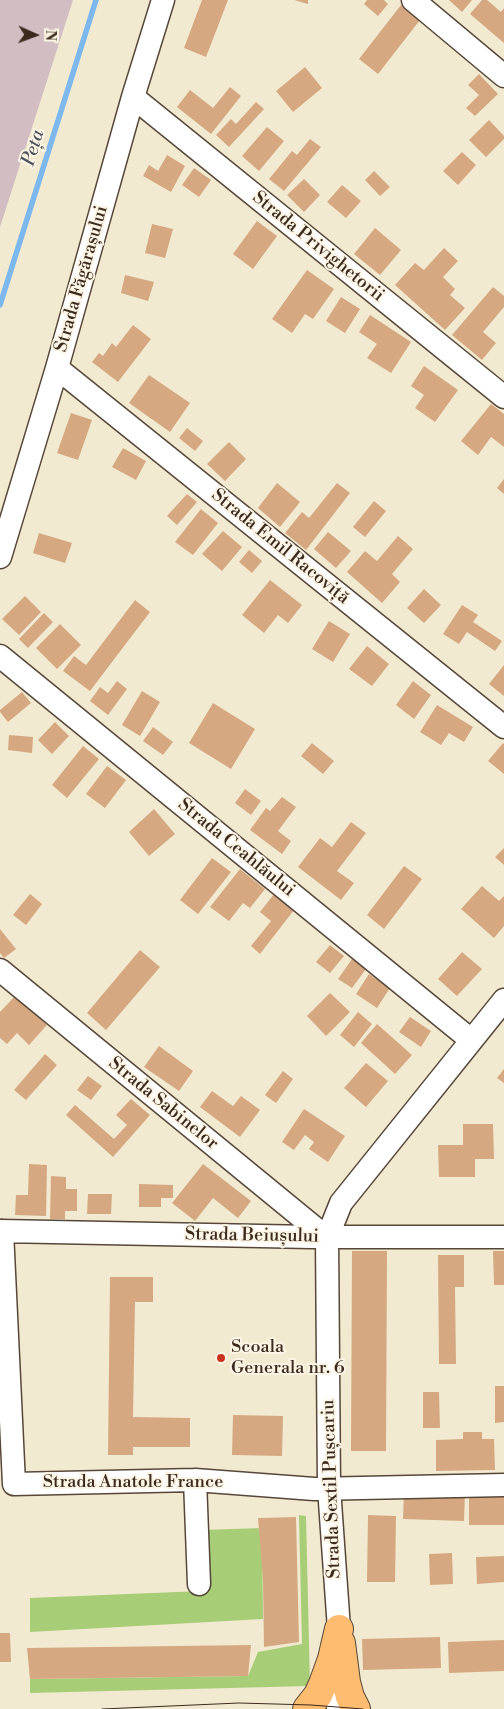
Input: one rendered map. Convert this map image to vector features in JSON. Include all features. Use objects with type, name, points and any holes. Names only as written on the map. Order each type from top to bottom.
[{"type":"main road","points":[[307,1709],[318,1695],[323,1684],[332,1659],[339,1629]]},
{"type":"main road","points":[[339,1629],[346,1682],[356,1709]]},
{"type":"street","name":"Strada Făgărașului","points":[[0,557],[57,368],[133,97],[163,0]]},
{"type":"street","points":[[413,0],[504,76]]},
{"type":"street","name":"Strada Privighetorii","points":[[133,97],[504,397]]},
{"type":"street","name":"Strada Emil Racoviță","points":[[57,368],[504,727]]},
{"type":"street","name":"Strada Ceahlăului","points":[[0,656],[471,1040]]},
{"type":"street","name":"Strada Sabinelor","points":[[0,970],[327,1238]]},
{"type":"street","name":"Strada Sextil Pușcariu","points":[[338,1709],[339,1629],[329,1488],[327,1238],[341,1203],[504,1000]]},
{"type":"street","name":"Strada Beiușului","points":[[1,1231],[327,1238],[504,1237]]},
{"type":"street","name":"Strada Anatole France","points":[[1,1231],[14,1484],[195,1480],[314,1489],[504,1485]]},
{"type":"street","points":[[195,1480],[199,1584]]},
{"type":"shaded area","points":[[0,0],[73,0],[0,227]]},
{"type":"green space","points":[[299,1515],[306,1516],[310,1686],[30,1693],[30,1679],[248,1676],[258,1652],[302,1644]]},
{"type":"green space","points":[[262,1528],[263,1619],[30,1632],[30,1598],[202,1591],[201,1530]]},
{"type":"building","points":[[202,0],[228,0],[206,57],[184,48]]},
{"type":"building","points":[[294,0],[308,0],[308,4]]},
{"type":"building","points":[[367,0],[384,0],[388,4],[378,16],[364,4]]},
{"type":"building","points":[[449,0],[472,0],[462,12]]},
{"type":"building","points":[[482,0],[487,0],[501,12],[504,8],[504,43],[470,14]]},
{"type":"building","points":[[401,5],[420,20],[378,74],[359,59]]},
{"type":"building","points":[[305,67],[322,88],[293,112],[276,91]]},
{"type":"building","points":[[479,74],[498,94],[475,116],[466,108],[479,95],[468,85]]},
{"type":"building","points":[[230,87],[241,96],[211,134],[177,107],[190,90],[213,108]]},
{"type":"building","points":[[256,102],[264,109],[229,147],[216,135],[231,119],[236,124]]},
{"type":"building","points":[[489,120],[504,136],[504,139],[486,157],[469,140]]},
{"type":"building","points":[[267,127],[284,141],[259,171],[242,156]]},
{"type":"building","points":[[310,139],[321,147],[284,191],[269,179],[292,151],[297,155]]},
{"type":"building","points":[[462,152],[476,165],[458,185],[443,171]]},
{"type":"building","points":[[167,155],[185,166],[171,192],[143,176],[149,165],[158,171]]},
{"type":"building","points":[[194,168],[211,180],[199,197],[182,185]]},
{"type":"building","points":[[374,171],[390,187],[380,196],[365,180]]},
{"type":"building","points":[[304,179],[320,195],[304,212],[287,195]]},
{"type":"building","points":[[342,185],[361,201],[346,218],[327,202]]},
{"type":"building","points":[[257,221],[277,236],[253,269],[233,254]]},
{"type":"building","points":[[152,224],[173,229],[165,258],[145,253]]},
{"type":"building","points":[[375,228],[401,250],[380,275],[354,254]]},
{"type":"building","points":[[444,248],[458,261],[443,277],[455,289],[450,295],[465,308],[445,330],[395,285],[415,263],[424,270]]},
{"type":"building","points":[[307,270],[334,289],[313,319],[305,314],[292,333],[272,319]]},
{"type":"building","points":[[125,275],[154,282],[148,301],[121,293]]},
{"type":"building","points":[[493,287],[504,296],[504,307],[483,332],[496,343],[482,360],[452,335]]},
{"type":"building","points":[[341,297],[360,309],[345,333],[326,321]]},
{"type":"building","points":[[370,315],[411,342],[391,373],[367,358],[377,344],[359,332]]},
{"type":"building","points":[[133,325],[151,339],[118,382],[92,362],[99,353],[103,356],[112,343],[116,347]]},
{"type":"building","points":[[424,366],[458,390],[435,422],[415,408],[424,395],[411,386]]},
{"type":"building","points":[[149,375],[190,403],[170,432],[129,403]]},
{"type":"building","points":[[491,404],[504,414],[504,447],[491,437],[478,455],[461,441]]},
{"type":"building","points":[[71,413],[92,420],[78,460],[57,453]]},
{"type":"building","points":[[187,428],[203,441],[195,451],[179,438]]},
{"type":"building","points":[[229,442],[246,459],[225,481],[207,464]]},
{"type":"building","points":[[123,448],[146,461],[136,480],[112,467]]},
{"type":"building","points":[[504,479],[504,494],[497,488]]},
{"type":"building","points":[[277,483],[300,502],[280,527],[258,508]]},
{"type":"building","points":[[337,483],[350,493],[306,550],[285,533],[302,512],[309,518]]},
{"type":"building","points":[[187,494],[197,502],[177,525],[167,516]]},
{"type":"building","points":[[374,501],[386,511],[365,537],[353,527]]},
{"type":"building","points":[[201,509],[218,523],[193,555],[175,542]]},
{"type":"building","points":[[223,531],[242,547],[222,571],[202,554]]},
{"type":"building","points":[[328,532],[351,551],[336,568],[314,549]]},
{"type":"building","points":[[39,533],[72,543],[65,563],[33,553]]},
{"type":"building","points":[[398,536],[413,549],[392,574],[400,582],[382,603],[347,572],[365,551],[377,561]]},
{"type":"building","points":[[249,550],[262,561],[252,573],[239,562]]},
{"type":"building","points":[[270,580],[302,605],[288,623],[278,615],[264,633],[242,615]]},
{"type":"building","points":[[424,589],[441,605],[424,623],[407,608]]},
{"type":"building","points":[[25,596],[41,612],[19,635],[2,619]]},
{"type":"building","points":[[135,600],[150,612],[90,691],[63,671],[74,656],[86,665]]},
{"type":"building","points":[[462,605],[478,615],[473,622],[502,641],[495,651],[467,632],[459,644],[443,634]]},
{"type":"building","points":[[44,613],[53,622],[28,648],[19,639]]},
{"type":"building","points":[[329,621],[350,634],[333,662],[312,649]]},
{"type":"building","points":[[60,624],[81,645],[57,669],[36,648]]},
{"type":"building","points":[[367,646],[389,664],[372,686],[349,669]]},
{"type":"building","points":[[504,665],[504,696],[489,684]]},
{"type":"building","points":[[117,681],[127,689],[108,715],[90,701],[100,687],[108,693]]},
{"type":"building","points":[[413,681],[431,695],[414,719],[396,705]]},
{"type":"building","points":[[142,691],[160,702],[140,736],[122,725]]},
{"type":"building","points":[[22,692],[31,703],[8,722],[0,710]]},
{"type":"building","points":[[213,703],[255,729],[231,769],[189,743]]},
{"type":"building","points":[[437,705],[473,727],[464,742],[449,733],[441,745],[420,732]]},
{"type":"building","points":[[55,722],[69,736],[52,754],[38,740]]},
{"type":"building","points":[[153,727],[173,742],[163,755],[143,741]]},
{"type":"building","points":[[9,735],[33,737],[32,753],[8,750]]},
{"type":"building","points":[[312,743],[334,761],[323,774],[301,756]]},
{"type":"building","points":[[504,744],[504,774],[488,761]]},
{"type":"building","points":[[83,746],[99,759],[67,798],[52,785]]},
{"type":"building","points":[[107,766],[126,780],[105,808],[86,794]]},
{"type":"building","points":[[245,789],[261,801],[251,815],[235,803]]},
{"type":"building","points":[[282,797],[296,807],[278,831],[291,841],[282,854],[250,830],[266,808],[270,811]]},
{"type":"building","points":[[154,809],[175,834],[149,856],[129,832]]},
{"type":"building","points":[[351,822],[366,833],[337,871],[354,883],[341,900],[298,867],[320,838],[332,847]]},
{"type":"building","points":[[504,848],[504,865],[495,857]]},
{"type":"building","points":[[212,858],[231,872],[198,914],[180,900]]},
{"type":"building","points":[[404,866],[422,879],[384,929],[367,915]]},
{"type":"building","points":[[240,869],[265,889],[250,908],[243,903],[229,921],[210,907]]},
{"type":"building","points":[[482,886],[499,901],[504,896],[504,926],[494,938],[461,909]]},
{"type":"building","points":[[30,894],[42,904],[26,925],[13,915]]},
{"type":"building","points":[[274,894],[294,910],[260,954],[251,946],[271,921],[260,912]]},
{"type":"building","points":[[0,929],[16,949],[4,958],[0,953]]},
{"type":"building","points":[[330,945],[344,956],[330,973],[316,962]]},
{"type":"building","points":[[140,950],[160,967],[106,1030],[87,1013]]},
{"type":"building","points":[[462,952],[482,969],[457,996],[438,979]]},
{"type":"building","points":[[352,959],[366,969],[352,988],[338,979]]},
{"type":"building","points":[[369,974],[390,988],[377,1008],[356,994]]},
{"type":"building","points":[[330,993],[350,1012],[326,1036],[307,1016]]},
{"type":"building","points":[[16,995],[47,1025],[29,1045],[17,1033],[7,1044],[0,1038],[0,1012]]},
{"type":"building","points":[[358,1012],[372,1024],[354,1047],[340,1035]]},
{"type":"building","points":[[410,1017],[431,1031],[421,1047],[399,1032]]},
{"type":"building","points":[[377,1024],[412,1055],[395,1074],[361,1043]]},
{"type":"building","points":[[159,1046],[193,1071],[179,1091],[144,1067]]},
{"type":"building","points":[[45,1054],[57,1065],[26,1100],[14,1090]]},
{"type":"building","points":[[366,1063],[388,1081],[366,1107],[344,1088]]},
{"type":"building","points":[[504,1069],[504,1083],[497,1078]]},
{"type":"building","points":[[283,1071],[293,1079],[276,1103],[265,1095]]},
{"type":"building","points":[[88,1076],[102,1086],[91,1100],[77,1090]]},
{"type":"building","points":[[212,1091],[233,1106],[241,1096],[260,1110],[240,1137],[200,1107]]},
{"type":"building","points":[[131,1099],[150,1115],[113,1157],[66,1115],[75,1105],[114,1139],[127,1125],[116,1115]]},
{"type":"building","points":[[304,1109],[345,1136],[328,1162],[309,1149],[314,1142],[305,1135],[294,1150],[282,1142]]},
{"type":"building","points":[[463,1124],[493,1124],[494,1159],[475,1159],[475,1177],[439,1177],[438,1145],[463,1145]]},
{"type":"building","points":[[29,1164],[47,1165],[46,1216],[15,1215],[16,1195],[28,1195]]},
{"type":"building","points":[[203,1164],[251,1201],[238,1218],[213,1198],[195,1221],[172,1203]]},
{"type":"building","points":[[51,1176],[66,1177],[66,1189],[77,1189],[77,1211],[65,1211],[65,1219],[50,1219]]},
{"type":"building","points":[[139,1184],[173,1185],[173,1198],[161,1198],[161,1207],[139,1207]]},
{"type":"building","points":[[88,1194],[112,1194],[111,1214],[87,1214]]},
{"type":"building","points":[[352,1251],[387,1251],[386,1451],[351,1451]]},
{"type":"building","points":[[493,1251],[504,1251],[504,1285],[494,1285]]},
{"type":"building","points":[[438,1255],[464,1255],[464,1287],[455,1287],[456,1364],[439,1364]]},
{"type":"building","points":[[110,1277],[153,1277],[153,1302],[135,1302],[133,1417],[190,1418],[190,1447],[133,1447],[133,1455],[108,1455]]},
{"type":"building","points":[[495,1386],[504,1386],[504,1422],[495,1423]]},
{"type":"building","points":[[423,1392],[439,1392],[440,1428],[423,1428]]},
{"type":"building","points":[[233,1415],[283,1416],[282,1456],[232,1455]]},
{"type":"building","points":[[463,1432],[482,1432],[482,1439],[494,1439],[495,1470],[436,1471],[436,1440],[463,1439]]},
{"type":"building","points":[[404,1491],[465,1493],[464,1521],[403,1519]]},
{"type":"building","points":[[469,1494],[504,1494],[504,1525],[469,1525]]},
{"type":"building","points":[[368,1515],[396,1516],[395,1582],[367,1582]]},
{"type":"building","points":[[296,1517],[299,1642],[264,1647],[263,1580],[258,1518]]},
{"type":"building","points":[[452,1553],[453,1584],[430,1585],[429,1554]]},
{"type":"building","points":[[504,1556],[504,1582],[477,1584],[476,1557]]},
{"type":"building","points":[[0,1633],[10,1633],[11,1662],[0,1662]]},
{"type":"building","points":[[440,1637],[441,1668],[363,1670],[362,1639]]},
{"type":"building","points":[[504,1640],[504,1671],[449,1673],[448,1642]]},
{"type":"building","points":[[251,1645],[248,1676],[30,1679],[27,1648]]},
{"type":"waterway","name":"Peța","points":[[0,305],[96,0]]},
{"type":"tram line","points":[[102,1709],[239,1703],[363,1709]]},
{"type":"place","name":"Scoala Generala nr. 6","points":[[221,1358]]}]
